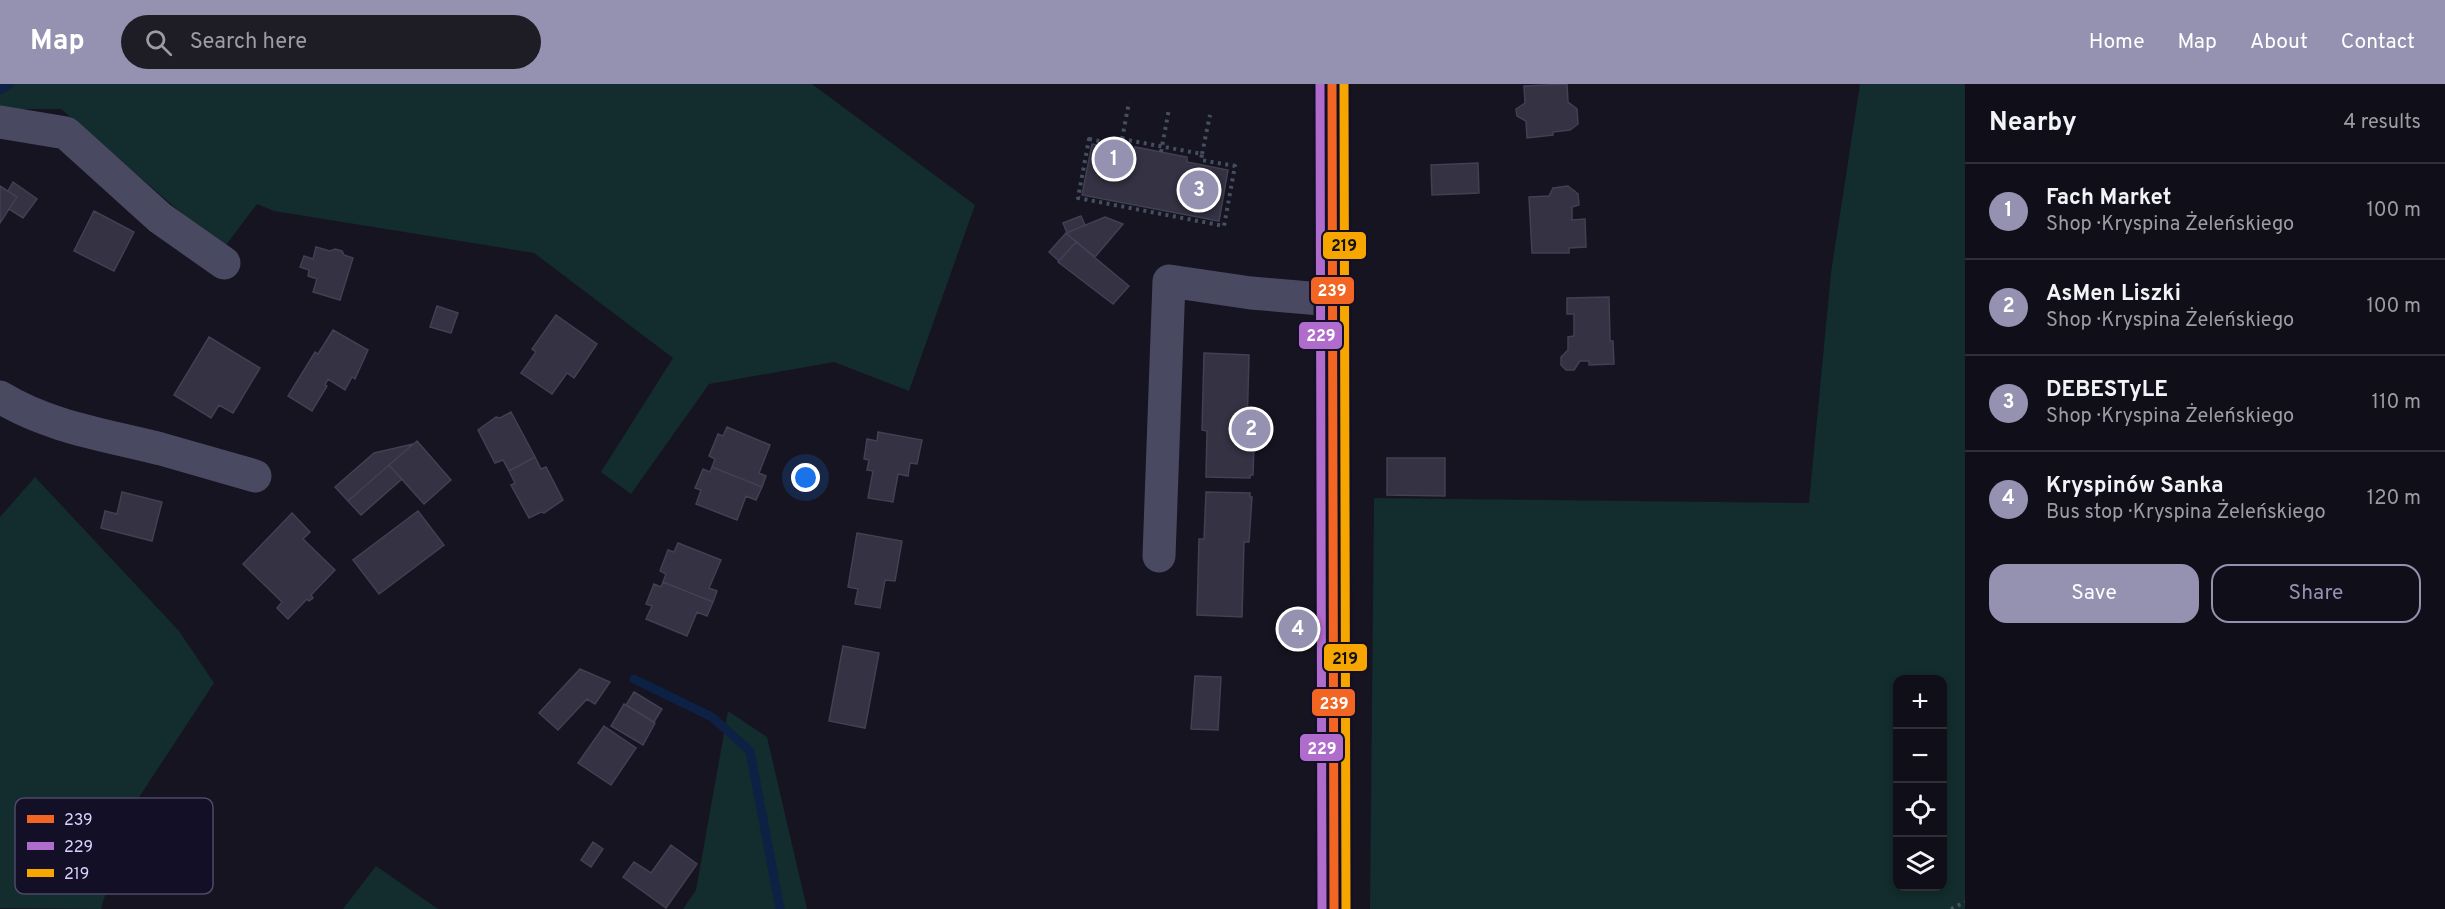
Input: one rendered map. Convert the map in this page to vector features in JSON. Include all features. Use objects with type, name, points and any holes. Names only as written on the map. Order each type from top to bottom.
[{"type":"main road","points":[[1332,84],[1335,909]]},
{"type":"street","points":[[0,122],[66,133],[160,218],[224,262]]},
{"type":"street","points":[[1159,556],[1169,281],[1259,294],[1333,300]]},
{"type":"street","points":[[0,397],[23,411],[93,434],[160,449],[255,476]]},
{"type":"path","points":[[1129,102],[1120,147],[1089,139],[1078,198],[1224,225],[1224,210],[1234,166],[1200,162],[1210,116]]},
{"type":"path","points":[[1161,152],[1168,109]]},
{"type":"path","points":[[1122,139],[1202,154]]},
{"type":"path","points":[[1951,909],[1965,902]]},
{"type":"green space","points":[[0,84],[812,84],[975,205],[909,391],[834,362],[709,384],[631,494],[601,472],[673,358],[534,253],[274,211],[257,204],[223,249],[61,109],[0,109]]},
{"type":"green space","points":[[1860,84],[1965,84],[1965,909],[1370,909],[1374,498],[1809,503],[1831,273]]},
{"type":"green space","points":[[35,477],[179,631],[214,683],[139,798],[15,798],[15,894],[105,894],[101,909],[0,908],[0,517]]},
{"type":"green space","points":[[728,711],[767,737],[807,909],[683,909],[696,890]]},
{"type":"green space","points":[[376,866],[438,909],[343,909]]},
{"type":"building","points":[[1567,84],[1568,102],[1577,109],[1578,124],[1570,130],[1553,132],[1553,135],[1527,138],[1526,121],[1517,116],[1516,109],[1525,103],[1524,86]]},
{"type":"building","points":[[1092,144],[1134,152],[1135,147],[1187,157],[1187,162],[1228,170],[1219,221],[1082,195]]},
{"type":"building","points":[[1478,163],[1479,193],[1432,195],[1431,165]]},
{"type":"building","points":[[13,182],[37,199],[23,218],[9,209],[17,197],[8,191]]},
{"type":"building","points":[[0,186],[17,197],[0,223]]},
{"type":"building","points":[[1568,186],[1578,194],[1579,205],[1572,207],[1572,220],[1585,219],[1586,247],[1569,248],[1569,253],[1532,253],[1529,197],[1549,196],[1553,188]]},
{"type":"building","points":[[94,211],[134,232],[114,271],[74,251]]},
{"type":"building","points":[[1081,216],[1085,225],[1067,233],[1063,223]]},
{"type":"building","points":[[1105,217],[1123,224],[1095,257],[1066,233]]},
{"type":"building","points":[[1066,233],[1076,242],[1059,261],[1049,252]]},
{"type":"building","points":[[1076,242],[1129,286],[1113,304],[1058,262]]},
{"type":"building","points":[[316,247],[330,251],[335,249],[342,251],[344,255],[353,258],[340,300],[313,292],[317,279],[308,276],[309,270],[300,267],[304,256],[313,259]]},
{"type":"building","points":[[1609,297],[1610,341],[1613,341],[1614,364],[1589,365],[1589,361],[1580,361],[1574,370],[1566,370],[1561,365],[1561,357],[1568,350],[1568,337],[1574,336],[1574,314],[1567,314],[1567,298]]},
{"type":"building","points":[[437,306],[458,313],[451,333],[430,327]]},
{"type":"building","points":[[556,315],[597,344],[574,378],[567,373],[552,394],[521,373],[536,352],[532,349]]},
{"type":"building","points":[[333,330],[368,350],[355,379],[352,377],[345,390],[328,379],[325,385],[327,386],[312,411],[288,396],[315,352],[318,354]]},
{"type":"building","points":[[209,337],[260,368],[233,413],[219,405],[211,418],[174,395]]},
{"type":"building","points":[[1204,353],[1249,355],[1247,430],[1252,429],[1251,445],[1254,445],[1253,475],[1250,475],[1250,478],[1206,477],[1207,431],[1202,430]]},
{"type":"building","points":[[511,412],[535,457],[509,471],[503,460],[495,463],[478,430],[496,417],[500,418]]},
{"type":"building","points":[[727,427],[770,445],[759,473],[766,476],[762,487],[712,467],[715,459],[709,456],[718,434],[723,436]]},
{"type":"building","points":[[878,432],[922,440],[917,464],[910,463],[908,476],[898,474],[893,502],[868,498],[873,471],[867,470],[869,460],[864,459],[867,439],[877,441]]},
{"type":"building","points":[[417,441],[451,480],[424,504],[389,465]]},
{"type":"building","points":[[413,444],[348,501],[335,487],[374,453]]},
{"type":"building","points":[[535,457],[541,469],[546,467],[563,500],[544,513],[541,512],[529,518],[511,485],[515,483],[509,471]]},
{"type":"building","points":[[1387,458],[1445,458],[1445,496],[1387,495]]},
{"type":"building","points":[[389,465],[402,479],[361,515],[348,501]]},
{"type":"building","points":[[712,467],[762,487],[756,500],[746,496],[737,520],[696,504],[701,490],[695,488],[703,469],[710,472]]},
{"type":"building","points":[[122,492],[162,502],[152,541],[101,528],[105,511],[117,514]]},
{"type":"building","points":[[1206,492],[1250,493],[1252,497],[1249,542],[1244,542],[1242,617],[1197,615],[1199,539],[1204,539]]},
{"type":"building","points":[[418,511],[444,545],[379,594],[353,560]]},
{"type":"building","points":[[292,513],[310,532],[303,539],[335,570],[311,595],[313,598],[309,601],[307,599],[288,619],[277,608],[282,602],[243,564]]},
{"type":"building","points":[[857,533],[902,541],[895,581],[885,580],[880,608],[855,604],[858,589],[848,587]]},
{"type":"building","points":[[678,543],[721,560],[709,588],[717,591],[713,602],[663,582],[666,574],[660,571],[668,550],[674,552]]},
{"type":"building","points":[[663,582],[713,602],[707,616],[697,612],[687,636],[646,619],[652,606],[646,604],[654,584],[661,587]]},
{"type":"building","points":[[843,646],[879,653],[865,728],[829,721]]},
{"type":"building","points":[[580,669],[610,682],[595,704],[587,699],[558,730],[539,713]]},
{"type":"building","points":[[1195,676],[1221,677],[1218,730],[1191,729]]},
{"type":"building","points":[[634,692],[662,709],[654,722],[626,705]]},
{"type":"building","points":[[624,704],[655,723],[643,745],[611,726]]},
{"type":"building","points":[[604,726],[636,748],[611,785],[578,763]]},
{"type":"building","points":[[593,842],[603,849],[591,867],[581,860]]},
{"type":"building","points":[[671,845],[697,864],[666,908],[623,877],[634,862],[651,873]]},
{"type":"waterway","points":[[0,90],[9,84]]},
{"type":"waterway","points":[[634,679],[712,717],[750,751],[780,909]]},
{"type":"transit line","name":"229","points":[[1320,84],[1322,909]]},
{"type":"transit line","name":"239","points":[[1332,84],[1334,909]]},
{"type":"transit line","name":"219","points":[[1344,84],[1346,909]]},
{"type":"place","name":"Fach Market","points":[[1114,159]]},
{"type":"place","name":"DEBESTyLE","points":[[1199,190]]},
{"type":"place","name":"AsMen Liszki","points":[[1251,429]]},
{"type":"place","name":"Kryspinów Sanka","points":[[1298,629]]}]
